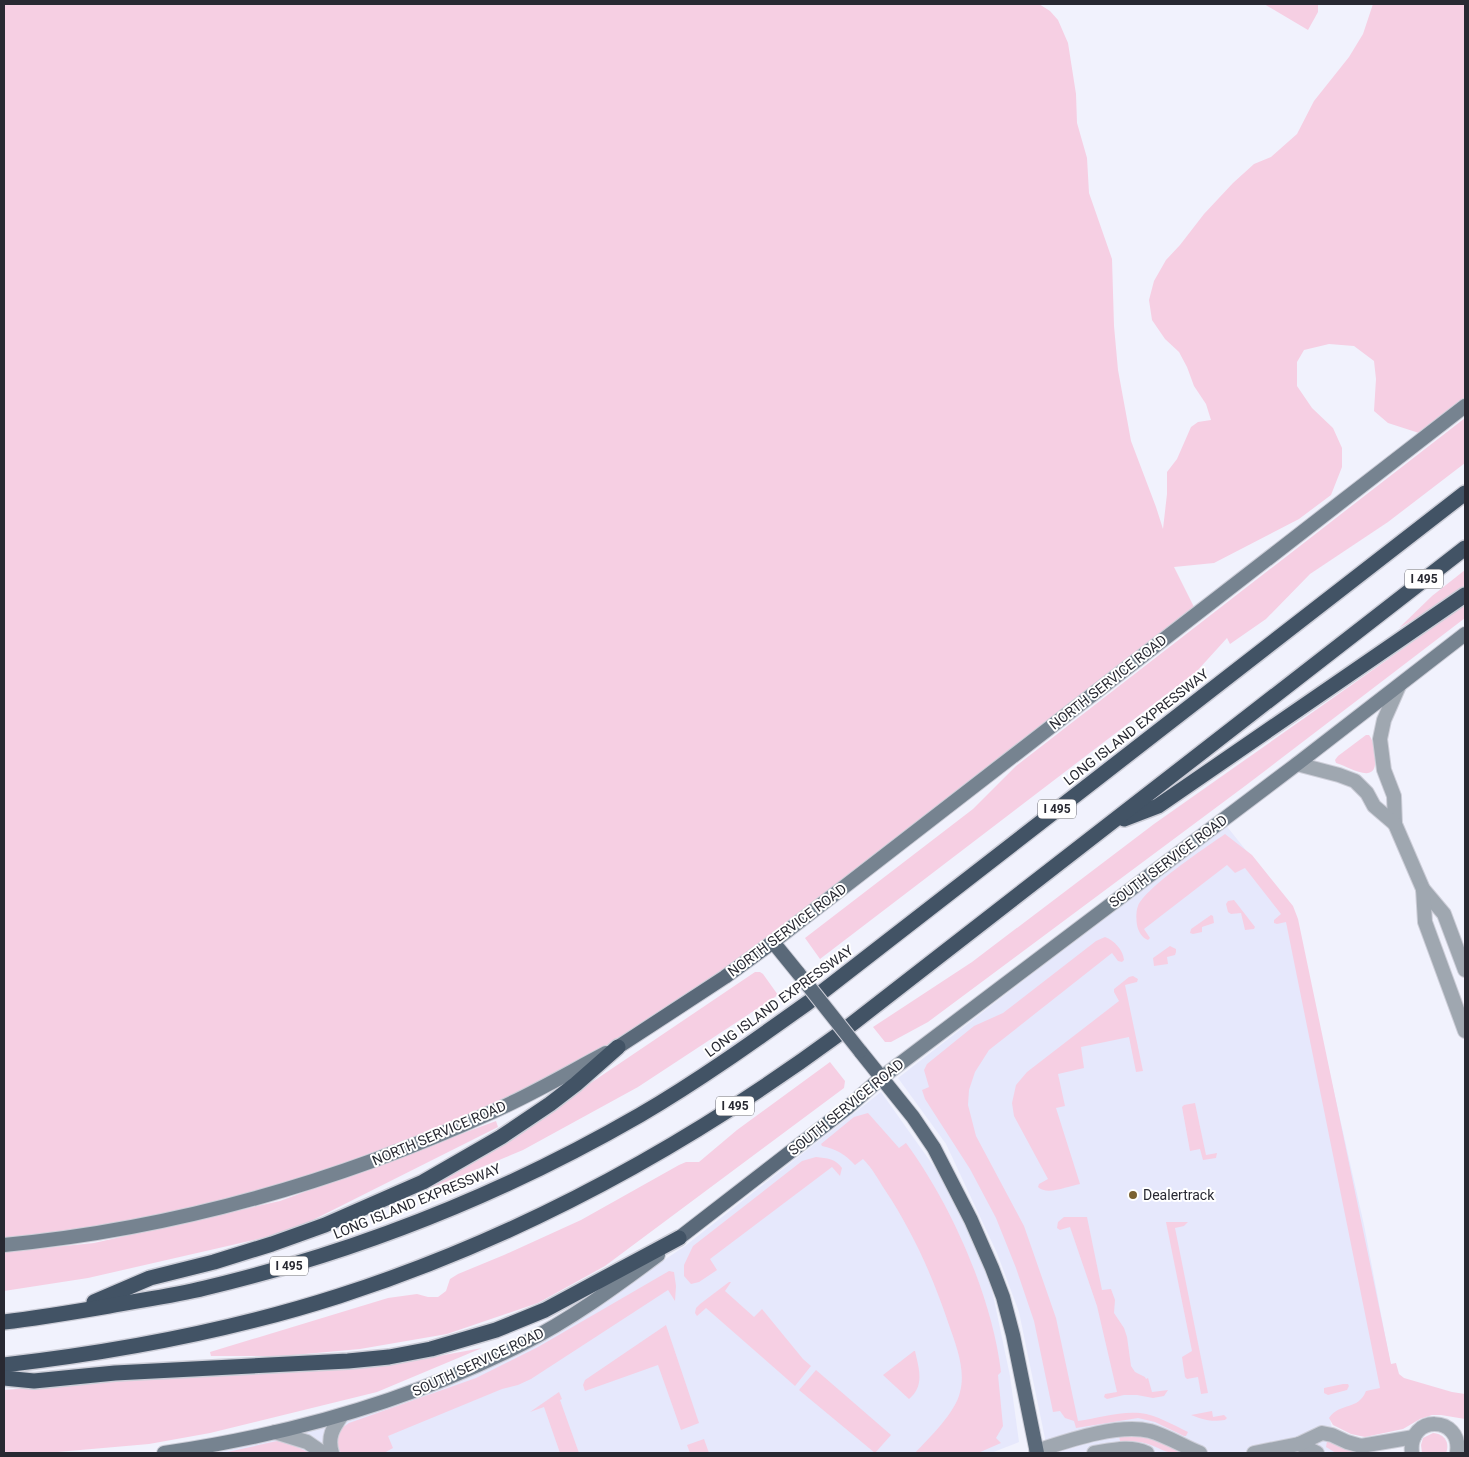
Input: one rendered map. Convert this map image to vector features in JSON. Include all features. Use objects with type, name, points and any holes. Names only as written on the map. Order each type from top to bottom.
[{"type":"highway","name":"LONG ISLAND EXPRESSWAY","points":[[4,1322],[203,1289],[290,1266],[412,1224],[500,1188],[641,1114],[728,1059],[813,998],[1465,493]]},
{"type":"highway","name":"I 495","points":[[4,1365],[89,1355],[140,1346],[288,1311],[340,1296],[436,1261],[531,1220],[669,1147],[798,1064],[1465,548]]},
{"type":"highway","points":[[1108,825],[1158,806],[1465,595]]},
{"type":"highway","points":[[70,1312],[150,1278],[214,1262],[325,1226],[423,1182],[480,1150],[536,1114],[576,1084],[618,1047]]},
{"type":"highway","points":[[4,1378],[34,1381],[115,1373],[326,1362],[389,1356],[431,1349],[488,1332],[546,1310],[679,1238]]},
{"type":"main road","name":"NORTH SERVICE ROAD","points":[[4,1245],[100,1233],[152,1223],[219,1208],[299,1186],[450,1131],[503,1107],[618,1047],[725,977],[773,942],[1465,406]]},
{"type":"main road","name":"SOUTH SERVICE ROAD","points":[[164,1453],[276,1432],[342,1415],[403,1396],[451,1377],[522,1344],[600,1297],[847,1108],[881,1078],[1297,764],[1465,634]]},
{"type":"main road","points":[[773,942],[913,1118],[934,1148],[971,1220],[1003,1297],[1013,1335],[1033,1452]]},
{"type":"street","points":[[1398,686],[1384,720],[1380,740],[1384,770],[1394,796],[1395,824],[1422,889],[1425,922],[1465,1031]]},
{"type":"street","points":[[1297,764],[1340,775],[1355,781],[1367,793],[1374,806],[1395,824]]},
{"type":"street","points":[[1422,889],[1444,914],[1465,970]]},
{"type":"street","points":[[332,1453],[329,1442],[331,1432],[342,1415]]},
{"type":"street","points":[[1412,1453],[1414,1437],[1420,1429],[1436,1424],[1447,1427],[1461,1436],[1458,1453]]},
{"type":"street","points":[[1033,1452],[1077,1438],[1133,1429],[1151,1432],[1200,1453]]},
{"type":"street","points":[[276,1432],[307,1442],[323,1453]]},
{"type":"street","points":[[1254,1453],[1298,1444],[1322,1433],[1361,1446],[1414,1437]]},
{"type":"street","points":[[1298,1444],[1317,1453]]},
{"type":"street","points":[[1094,1453],[1119,1449],[1137,1450],[1147,1453]]},
{"type":"street","points":[[1033,1452],[1056,1453]]},
{"type":"shaded area","points":[[4,4],[1039,4],[1050,11],[1058,20],[1068,43],[1076,94],[1077,123],[1087,158],[1089,193],[1112,259],[1114,326],[1118,370],[1131,441],[1163,529],[1167,494],[1167,472],[1177,459],[1191,427],[1198,422],[1211,420],[1206,404],[1194,386],[1179,352],[1165,339],[1152,320],[1149,300],[1154,281],[1166,260],[1204,214],[1233,183],[1254,164],[1271,157],[1297,134],[1314,101],[1349,57],[1363,34],[1373,4],[1465,4],[1465,406],[1419,433],[1388,423],[1374,411],[1376,379],[1374,361],[1354,346],[1329,344],[1304,350],[1297,362],[1297,386],[1312,408],[1333,428],[1342,448],[1342,467],[1331,495],[1299,519],[1214,563],[1174,567],[1197,613],[681,1007],[494,1111],[253,1199],[4,1245]]},
{"type":"shaded area","points":[[1264,4],[1318,4],[1318,12],[1308,30]]},
{"type":"shaded area","points":[[1465,418],[1465,463],[1388,522],[1310,574],[1266,619],[1230,644],[1227,638],[1197,671],[820,959],[805,938],[973,809],[1016,766]]},
{"type":"shaded area","points":[[1465,570],[1465,586],[1436,607],[1399,628],[1432,596]]},
{"type":"shaded area","points":[[1465,605],[1465,618],[1245,786],[928,1022],[891,1042],[885,1042],[873,1027],[972,962],[1154,824]]},
{"type":"shaded area","points":[[1366,735],[1369,735],[1374,746],[1375,767],[1372,771],[1367,773],[1361,772],[1336,763],[1335,760],[1338,756]]},
{"type":"shaded area","points":[[1225,824],[1288,903],[1295,919],[1364,1225],[1398,1403],[1330,1419],[1337,1453],[1048,1453],[1019,1312],[997,1253],[946,1144],[898,1078]]},
{"type":"shaded area","points":[[1225,834],[1252,855],[1293,906],[1298,919],[1391,1364],[1396,1363],[1399,1374],[1404,1378],[1465,1394],[1465,1419],[1432,1415],[1420,1419],[1403,1429],[1365,1437],[1351,1434],[1333,1425],[1329,1418],[1338,1410],[1354,1404],[1363,1397],[1366,1391],[1380,1388],[1286,922],[1274,923],[1274,920],[1281,914],[1245,868],[1235,873],[1227,865],[1144,929],[1150,938],[1148,940],[1138,930],[1137,925],[1137,910],[1143,898],[1177,868]]},
{"type":"shaded area","points":[[1234,900],[1255,927],[1254,929],[1245,930],[1241,913],[1231,914],[1228,912],[1226,904],[1228,901]]},
{"type":"shaded area","points":[[1211,915],[1213,916],[1214,923],[1202,927],[1202,932],[1190,933],[1191,929]]},
{"type":"shaded area","points":[[1105,937],[1112,940],[1118,946],[1124,960],[1122,962],[1118,961],[1112,953],[989,1050],[975,1072],[969,1090],[968,1105],[976,1136],[1024,1226],[1056,1318],[1078,1421],[1117,1414],[1140,1413],[1159,1418],[1188,1432],[1186,1436],[1155,1422],[1138,1418],[1076,1428],[1074,1421],[1065,1418],[1060,1411],[1053,1412],[1034,1321],[996,1218],[970,1169],[925,1099],[922,1090],[929,1087],[924,1070],[927,1064],[974,1026],[1003,1013],[1096,941]]},
{"type":"shaded area","points":[[1170,946],[1176,949],[1176,952],[1175,955],[1167,957],[1168,964],[1154,966],[1153,958]]},
{"type":"shaded area","points":[[755,972],[763,974],[778,995],[638,1087],[523,1150],[412,1196],[411,1192],[561,1103]]},
{"type":"shaded area","points":[[1133,976],[1138,979],[1137,982],[1125,985],[1143,1071],[1136,1072],[1129,1037],[1081,1047],[1084,1068],[1058,1074],[1065,1106],[1056,1108],[1080,1184],[1052,1191],[1042,1190],[1038,1187],[1039,1184],[1048,1179],[1014,1116],[1012,1103],[1016,1085],[1027,1072],[1119,1001],[1114,989]]},
{"type":"shaded area","points":[[830,1062],[845,1081],[844,1088],[605,1266],[538,1303],[447,1334],[360,1349],[283,1356],[211,1356],[210,1352],[388,1298],[417,1294],[438,1297],[446,1291],[450,1279],[458,1274],[581,1220],[679,1165],[686,1162],[699,1162],[737,1130]]},
{"type":"shaded area","points":[[881,1092],[940,1175],[988,1271],[1010,1376],[1019,1442],[991,1453],[201,1453],[330,1425],[442,1386],[558,1332],[685,1246]]},
{"type":"shaded area","points":[[1195,1103],[1206,1155],[1217,1153],[1216,1158],[1203,1160],[1200,1149],[1190,1151],[1182,1107]]},
{"type":"shaded area","points":[[868,1113],[899,1148],[906,1143],[923,1167],[953,1222],[979,1282],[989,1313],[1001,1372],[998,1375],[1003,1426],[996,1438],[1001,1443],[978,1453],[915,1453],[953,1408],[962,1384],[961,1366],[955,1341],[929,1272],[895,1206],[875,1174],[863,1159],[855,1165],[840,1153],[821,1144],[854,1117]]},
{"type":"shaded area","points":[[496,1121],[498,1127],[289,1232],[88,1278],[4,1291],[4,1252],[94,1243],[280,1201]]},
{"type":"shaded area","points":[[816,1157],[837,1163],[842,1168],[840,1176],[832,1167],[710,1259],[717,1270],[699,1282],[691,1284],[684,1276],[684,1265],[693,1246],[802,1161]]},
{"type":"shaded area","points":[[1064,1217],[1087,1217],[1102,1290],[1111,1289],[1115,1300],[1114,1313],[1124,1328],[1127,1337],[1131,1366],[1135,1372],[1146,1379],[1148,1378],[1152,1392],[1168,1390],[1164,1396],[1153,1398],[1124,1395],[1107,1399],[1104,1397],[1105,1394],[1117,1392],[1097,1306],[1070,1227],[1060,1230],[1057,1228],[1058,1222]]},
{"type":"shaded area","points":[[1166,1222],[1188,1222],[1184,1226],[1175,1228],[1208,1393],[1201,1394],[1198,1377],[1187,1379],[1185,1377],[1182,1357],[1192,1351]]},
{"type":"shaded area","points":[[669,1271],[674,1272],[676,1286],[675,1301],[668,1290],[531,1379],[388,1436],[393,1448],[384,1453],[341,1453],[336,1443],[339,1430],[349,1423],[476,1378],[538,1347]]},
{"type":"shaded area","points":[[731,1282],[725,1291],[754,1317],[762,1309],[803,1359],[811,1366],[795,1386],[706,1308],[697,1316],[695,1313],[696,1308],[700,1304]]},
{"type":"shaded area","points":[[666,1325],[699,1423],[681,1430],[658,1365],[585,1391],[583,1385],[585,1380]]},
{"type":"shaded area","points":[[482,1348],[377,1392],[210,1433],[149,1444],[46,1453],[4,1453],[4,1390],[242,1371],[390,1365]]},
{"type":"shaded area","points":[[914,1351],[920,1377],[917,1389],[909,1399],[883,1375]]},
{"type":"shaded area","points":[[816,1370],[891,1435],[875,1453],[799,1390]]},
{"type":"shaded area","points":[[1348,1384],[1347,1390],[1328,1395],[1324,1393],[1324,1388]]},
{"type":"shaded area","points":[[559,1392],[562,1399],[560,1400],[579,1453],[560,1453],[544,1407],[530,1412]]},
{"type":"shaded area","points":[[1212,1411],[1213,1417],[1224,1415],[1227,1418],[1225,1420],[1212,1421],[1191,1415]]},
{"type":"shaded area","points":[[1433,1433],[1441,1435],[1447,1443],[1446,1453],[1422,1453],[1421,1445],[1423,1438]]},
{"type":"shaded area","points":[[1119,1436],[1151,1438],[1177,1450],[1178,1453],[1166,1451],[1141,1442],[1120,1441]]},
{"type":"shaded area","points":[[704,1439],[709,1453],[690,1453],[687,1445]]},
{"type":"shaded area","points":[[1330,1440],[1360,1453],[1336,1453],[1326,1447],[1327,1441]]},
{"type":"shaded area","points":[[277,1441],[288,1443],[310,1453],[223,1453]]},
{"type":"place","name":"Dealertrack","points":[[1133,1195]]}]
